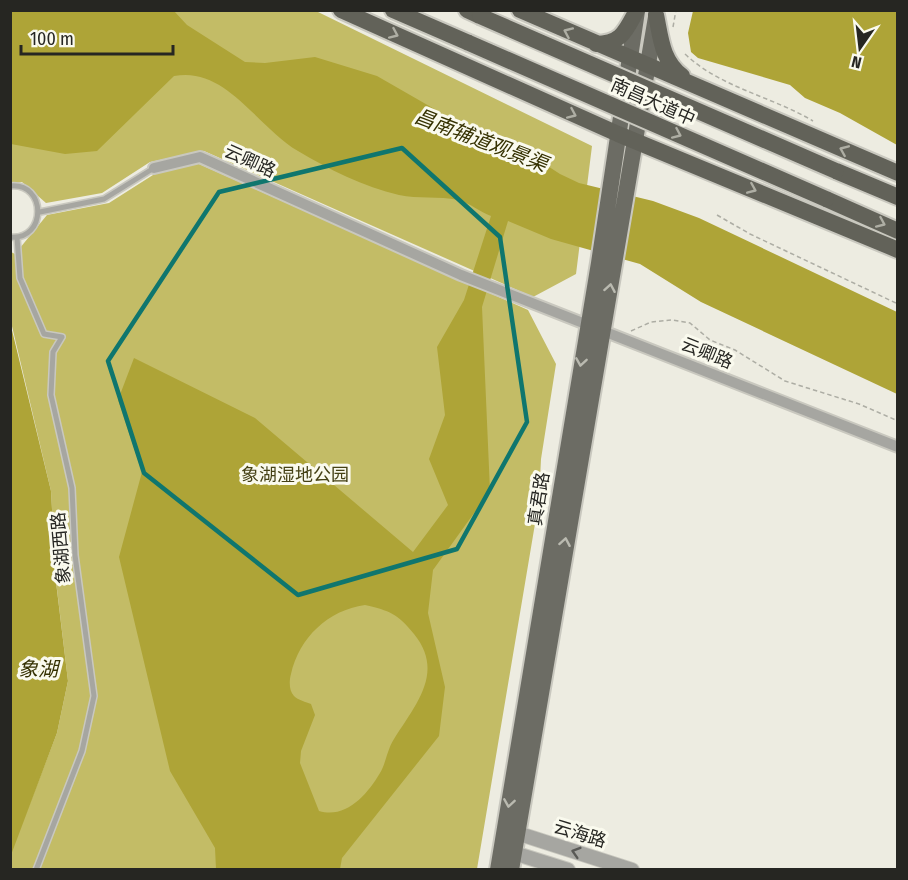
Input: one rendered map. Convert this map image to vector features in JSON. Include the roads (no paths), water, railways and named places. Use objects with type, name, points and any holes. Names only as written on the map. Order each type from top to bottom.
[{"type":"highway","points":[[341,10],[626,137],[897,250]]},
{"type":"highway","name":"南昌大道中","points":[[393,10],[897,231]]},
{"type":"highway","points":[[520,10],[897,173]]},
{"type":"highway","points":[[596,44],[612,43],[623,35],[637,10]]},
{"type":"highway","name":"南昌大道中","points":[[474,13],[897,197]]},
{"type":"highway","points":[[657,13],[664,54],[671,68],[698,87]]},
{"type":"main road","points":[[626,137],[630,58],[637,10]]},
{"type":"main road","points":[[626,137],[647,65],[657,13]]},
{"type":"main road","name":"真君路","points":[[498,870],[606,264],[626,137]]},
{"type":"main road","name":"真君路","points":[[513,861],[595,326]]},
{"type":"street","name":"云卿路","points":[[154,168],[200,156],[503,293],[595,326],[897,447]]},
{"type":"street","name":"云海路","points":[[517,833],[632,870]]},
{"type":"street","name":"云海路","points":[[513,861],[568,870]]},
{"type":"lane","points":[[40,212],[104,199],[154,168]]},
{"type":"lane","points":[[10,186],[28,190],[37,200],[40,212],[32,228],[14,237]]},
{"type":"lane","name":"象湖西路","points":[[14,237],[20,278],[44,334],[62,336],[53,352],[51,395],[72,488],[75,555],[94,696],[82,751],[36,870]]},
{"type":"water","name":"昌南辅道观景渠","points":[[10,11],[174,11],[187,25],[245,62],[265,63],[315,57],[377,76],[471,130],[506,139],[560,174],[579,183],[653,201],[699,218],[897,312],[897,394],[701,302],[640,264],[551,239],[508,221],[482,307],[490,491],[433,570],[428,613],[445,687],[439,736],[342,858],[340,869],[216,869],[215,848],[170,771],[119,557],[142,472],[118,400],[134,358],[255,418],[413,552],[448,505],[429,459],[445,415],[437,347],[464,300],[491,216],[458,200],[399,195],[347,177],[298,151],[225,89],[209,80],[193,75],[174,76],[97,151],[65,154],[11,144]],"holes":[[[365,605],[387,611],[403,621],[423,648],[427,662],[427,675],[418,700],[392,743],[384,765],[369,789],[347,808],[329,813],[319,811],[300,763],[301,751],[315,715],[311,704],[292,694],[291,674],[301,649],[317,628],[339,613]]]},
{"type":"water","points":[[693,11],[897,11],[897,145],[840,113],[805,98],[790,85],[698,58],[691,52],[688,33]]},
{"type":"water","name":"象湖","points":[[10,322],[51,491],[56,582],[68,681],[57,733],[11,855]]},
{"type":"park label","name":"象湖湿地公园","points":[[295,475]]}]
